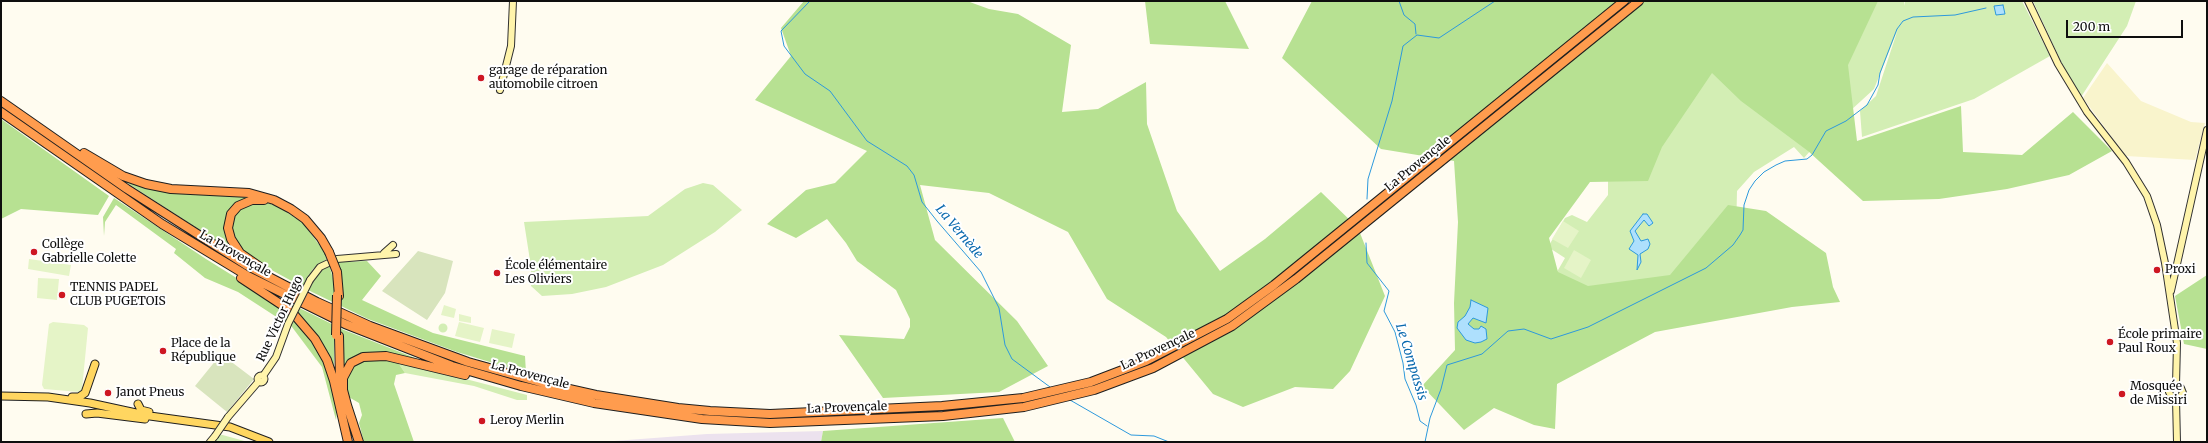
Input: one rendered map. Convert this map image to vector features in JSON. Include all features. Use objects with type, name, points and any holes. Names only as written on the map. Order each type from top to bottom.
[{"type":"highway","name":"La Provençale","points":[[1,101],[196,235],[246,265],[297,292],[370,326],[468,362],[554,386],[678,408],[740,413],[812,412],[983,403],[1045,393],[1091,382],[1146,361],[1227,318],[1274,285],[1624,1]]},
{"type":"highway","name":"La Provençale","points":[[1,112],[125,199],[216,258],[285,296],[345,324],[452,366],[521,386],[628,409],[702,419],[770,423],[943,416],[997,410],[1054,401],[1079,394],[1153,368],[1232,326],[1296,279],[1639,1]]},
{"type":"highway","points":[[53,137],[123,176],[146,184],[177,189],[249,193],[274,200],[291,209],[305,219],[317,232],[328,252],[335,272],[338,296],[339,401]]},
{"type":"highway","points":[[297,292],[246,258],[235,246],[228,228],[229,219],[235,210],[242,204],[257,199],[280,205],[294,213],[310,228],[328,252]]},
{"type":"highway","points":[[216,258],[239,276],[282,304],[308,328],[327,360],[339,401],[348,442]]},
{"type":"highway","points":[[338,336],[341,388],[348,406]]},
{"type":"highway","points":[[359,442],[343,390],[345,373],[357,359],[370,356],[386,356],[521,386]]},
{"type":"main road","points":[[35,397],[48,394],[74,397],[83,396],[95,364]]},
{"type":"main road","points":[[1,396],[53,397],[90,403],[150,416],[230,427],[269,442]]},
{"type":"main road","points":[[1,400],[52,401],[150,419]]},
{"type":"main road","points":[[138,404],[141,410],[186,418],[202,423]]},
{"type":"main road","points":[[86,414],[97,413],[216,428],[242,435],[259,442]]},
{"type":"street","points":[[500,90],[511,46],[513,1]]},
{"type":"street","points":[[2028,1],[2058,64],[2086,112],[2126,162],[2142,186],[2157,224],[2170,294],[2177,343],[2176,385]]},
{"type":"street","points":[[2170,294],[2176,261],[2191,204],[2207,130]]},
{"type":"street","points":[[383,254],[393,245]]},
{"type":"street","name":"Rue Victor Hugo","points":[[210,442],[228,417],[259,381],[264,381],[263,376],[276,357],[288,324],[310,280],[320,267],[333,260],[383,254],[396,254]]},
{"type":"street","points":[[2166,271],[2176,261]]},
{"type":"street","points":[[2166,271],[2174,272]]},
{"type":"street","points":[[2176,385],[2181,388],[2183,393],[2176,399]]},
{"type":"street","points":[[2176,385],[2171,387],[2169,392],[2172,398],[2176,399]]},
{"type":"street","points":[[2176,399],[2177,442]]},
{"type":"shaded area","points":[[2107,63],[2141,101],[2191,122],[2205,123],[2195,160],[2126,156],[2083,98]]},
{"type":"shaded area","points":[[823,431],[821,442],[601,442],[707,434]]},
{"type":"green space","points":[[804,1],[967,1],[989,9],[1018,14],[1071,45],[1062,112],[1098,109],[1146,82],[1147,124],[1177,211],[1220,271],[1265,239],[1321,192],[1358,228],[1385,296],[1350,371],[1333,389],[1295,387],[1243,407],[1213,394],[1166,337],[1107,299],[1068,232],[989,193],[920,185],[935,240],[1017,321],[1048,366],[999,392],[883,398],[839,335],[904,339],[910,327],[910,319],[896,290],[857,261],[846,243],[827,219],[796,238],[767,224],[806,190],[835,183],[867,151],[755,100],[791,56],[781,28]]},
{"type":"green space","points":[[1145,1],[1225,1],[1249,49],[1150,44]]},
{"type":"green space","points":[[1312,1],[1878,1],[1848,65],[1857,141],[1961,106],[1963,152],[2022,155],[2073,112],[2112,151],[2069,175],[2007,189],[1939,199],[1863,201],[1808,151],[1741,101],[1712,73],[1662,147],[1648,181],[1590,182],[1549,238],[1558,272],[1588,286],[1670,275],[1728,205],[1766,211],[1826,253],[1833,287],[1840,302],[1792,307],[1655,332],[1557,384],[1555,429],[1534,425],[1494,408],[1464,430],[1422,386],[1455,350],[1454,303],[1458,222],[1454,161],[1381,149],[1282,58]]},
{"type":"green space","points":[[1673,1],[1904,1],[1904,6],[1905,1],[2022,1],[2050,56],[1974,99],[1862,137],[1860,111],[1876,96],[1898,29],[1874,89],[1825,134],[1804,158],[1794,147],[1754,172],[1737,191],[1736,236],[1600,319],[1550,284],[1565,258],[1548,247],[1565,218],[1572,215],[1587,222],[1608,195],[1608,138]]},
{"type":"green space","points":[[2033,1],[2136,1],[2127,26],[2081,97],[2065,70]]},
{"type":"green space","points":[[1,119],[109,196],[98,215],[21,209],[1,219]]},
{"type":"green space","points":[[115,175],[130,180],[256,196],[229,215],[237,254]]},
{"type":"green space","points":[[703,183],[713,185],[742,210],[715,232],[663,265],[606,287],[572,294],[542,296],[531,286],[531,267],[524,222],[648,216],[685,189]]},
{"type":"green space","points":[[114,198],[206,259],[280,305],[309,335],[329,371],[337,411],[336,420],[322,367],[292,327],[238,292],[205,278],[174,253],[176,249],[116,205],[105,222],[104,236],[103,217]]},
{"type":"green space","points":[[265,202],[279,207],[303,223],[323,250],[327,259],[313,269],[307,279],[312,282],[320,271],[329,264],[335,286],[337,262],[367,261],[381,276],[362,300],[433,333],[525,356],[526,373],[457,352],[368,319],[312,292],[255,261],[246,254],[231,234],[233,215],[246,204]]},
{"type":"green space","points":[[1563,221],[1579,231],[1568,248],[1552,239]]},
{"type":"green space","points":[[1574,250],[1591,260],[1581,278],[1564,268]]},
{"type":"green space","points":[[418,251],[453,261],[445,293],[427,320],[382,291]]},
{"type":"green space","points":[[29,259],[71,265],[69,276],[28,269]]},
{"type":"green space","points":[[2207,275],[2207,349],[2184,344],[2175,296]]},
{"type":"green space","points":[[38,278],[59,279],[57,300],[37,298]]},
{"type":"green space","points":[[277,297],[344,330],[428,363],[366,354],[341,375],[334,331],[334,371],[328,358]]},
{"type":"green space","points":[[444,305],[456,309],[454,318],[441,315]]},
{"type":"green space","points":[[459,314],[471,317],[471,323],[459,321]]},
{"type":"green space","points":[[53,322],[84,325],[88,328],[82,389],[79,392],[44,389],[42,385],[49,324]]},
{"type":"green space","points":[[459,322],[484,328],[480,342],[455,336]]},
{"type":"green space","points":[[443,323],[448,328],[443,333],[438,328]]},
{"type":"green space","points":[[492,329],[515,334],[512,348],[489,343]]},
{"type":"green space","points":[[221,354],[254,379],[227,412],[195,386]]},
{"type":"green space","points":[[366,359],[393,360],[399,364],[405,373],[396,375],[394,384],[414,442],[364,442],[359,423],[362,415],[359,403],[347,396],[345,385],[351,368]]},
{"type":"green space","points":[[393,360],[527,395],[527,400],[517,400],[474,386],[405,373],[399,364]]},
{"type":"green space","points":[[1003,418],[1015,442],[821,442],[823,431]]},
{"type":"green space","points":[[219,434],[248,442],[213,442]]},
{"type":"water","points":[[2003,5],[2005,14],[1996,15],[1994,6]]},
{"type":"water","points":[[1643,214],[1647,214],[1653,223],[1649,226],[1644,220],[1635,231],[1641,241],[1648,239],[1650,244],[1648,249],[1640,254],[1641,262],[1637,270],[1638,255],[1629,249],[1634,241],[1630,231]]},
{"type":"water","points":[[1471,300],[1488,308],[1486,323],[1473,318],[1468,324],[1474,329],[1479,329],[1481,326],[1486,329],[1487,339],[1475,343],[1466,340],[1457,328],[1458,322],[1465,316],[1470,307]]},
{"type":"waterway","name":"La Vernède","points":[[810,1],[781,31],[784,46],[805,74],[830,91],[867,141],[907,166],[914,175],[922,202],[981,272],[999,308],[1005,345],[1012,359],[1050,387]]},
{"type":"waterway","name":"Le Compassis","points":[[1399,1],[1404,15],[1415,24],[1416,34]]},
{"type":"waterway","name":"Le Compassis","points":[[1367,199],[1368,179],[1392,101],[1403,46],[1417,35],[1439,38],[1495,1]]},
{"type":"waterway","points":[[1425,442],[1430,418],[1441,389],[1447,365],[1482,354],[1508,331],[1524,329],[1551,339],[1588,327],[1706,268],[1733,245],[1743,230],[1744,205],[1749,190],[1755,181],[1764,172],[1785,161],[1807,159],[1812,155],[1826,131],[1846,121],[1867,105],[1878,85],[1880,73],[1897,29],[1903,21],[1913,17],[1955,15],[1986,8]]},
{"type":"waterway","name":"Le Compassis","points":[[1366,243],[1367,263],[1389,291],[1384,311],[1395,332],[1403,363],[1405,379],[1416,405],[1420,421],[1427,426]]},
{"type":"waterway","name":"La Vernède","points":[[1070,400],[1131,435],[1154,436],[1169,442]]},
{"type":"place","name":"garage de réparation automobile citroen","points":[[481,78]]},
{"type":"place","name":"Collège Gabrielle Colette","points":[[34,252]]},
{"type":"place","name":"Proxi","points":[[2157,270]]},
{"type":"place","name":"École élémentaire Les Oliviers","points":[[497,273]]},
{"type":"place","name":"TENNIS PADEL CLUB PUGETOIS","points":[[62,295]]},
{"type":"place","name":"École primaire Paul Roux","points":[[2110,342]]},
{"type":"place","name":"Place de la République","points":[[163,351]]},
{"type":"place","name":"Janot Pneus","points":[[108,393]]},
{"type":"place","name":"Mosquée de Missiri","points":[[2122,394]]},
{"type":"place","name":"Leroy Merlin","points":[[482,421]]}]
